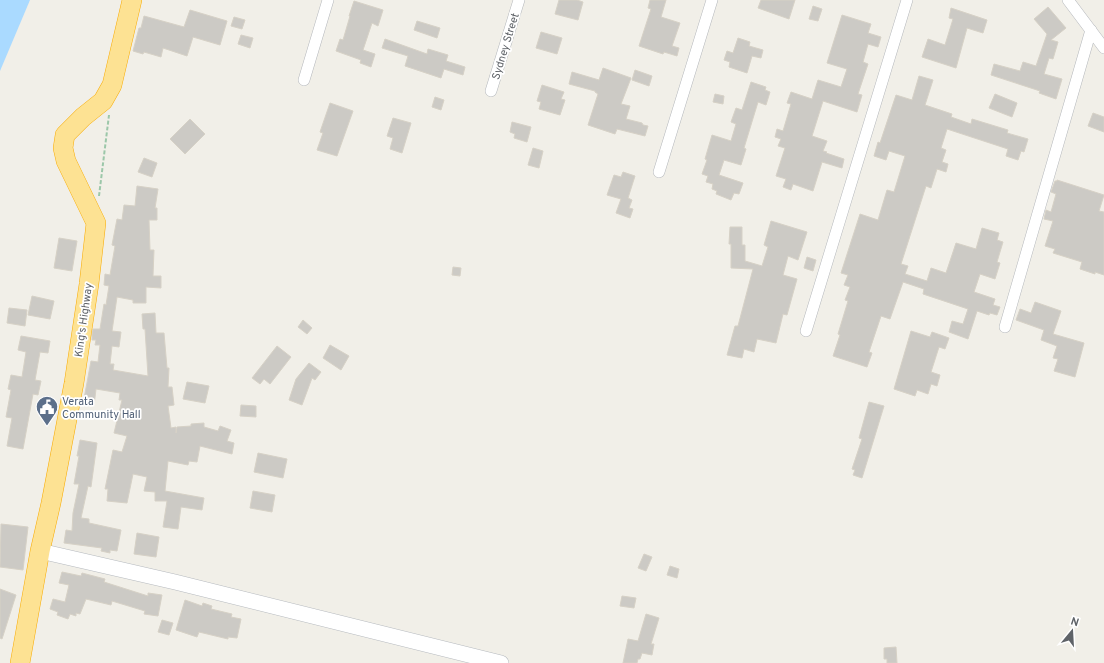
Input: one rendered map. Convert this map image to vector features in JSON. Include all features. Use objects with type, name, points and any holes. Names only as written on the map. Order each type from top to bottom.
[{"type":"highway","name":"King's Highway","points":[[20,663],[40,551],[53,495],[74,383],[89,284],[96,223],[66,161],[63,148],[65,135],[74,125],[103,101],[112,85],[132,0]]},
{"type":"street","points":[[304,80],[328,0]]},
{"type":"street","name":"Sydney Street","points":[[491,91],[519,0]]},
{"type":"street","points":[[659,172],[712,0]]},
{"type":"street","points":[[806,331],[907,0]]},
{"type":"street","points":[[1068,0],[1104,48]]},
{"type":"street","points":[[1005,327],[1091,30]]},
{"type":"street","points":[[40,551],[176,582],[501,663]]},
{"type":"path","points":[[102,171],[109,115]]},
{"type":"water","points":[[0,0],[30,0],[0,71]]},
{"type":"building","points":[[559,0],[577,0],[583,2],[578,20],[555,14]]},
{"type":"building","points":[[650,0],[666,0],[661,17],[680,23],[672,46],[679,48],[677,56],[664,52],[663,54],[639,46],[651,9],[648,8]]},
{"type":"building","points":[[761,0],[795,0],[789,19],[758,8]]},
{"type":"building","points":[[354,1],[383,10],[378,26],[372,23],[363,50],[375,54],[371,67],[360,63],[361,60],[336,51],[340,39],[343,40]]},
{"type":"building","points":[[813,6],[822,9],[818,21],[809,19]]},
{"type":"building","points":[[1048,7],[1066,28],[1051,40],[1058,42],[1053,59],[1049,58],[1044,74],[1062,79],[1056,99],[1039,93],[1040,91],[991,75],[994,64],[1020,71],[1023,62],[1036,66],[1047,34],[1034,19]]},
{"type":"building","points":[[951,8],[987,20],[983,33],[967,28],[956,68],[922,57],[928,39],[945,45],[953,19],[949,18]]},
{"type":"building","points":[[190,10],[227,21],[220,45],[193,37],[187,56],[163,48],[161,57],[144,52],[143,54],[133,51],[144,16],[184,27]]},
{"type":"building","points":[[842,15],[871,24],[868,33],[881,37],[878,47],[868,44],[863,62],[868,64],[858,94],[862,95],[857,112],[823,101],[812,136],[827,141],[823,151],[844,159],[842,168],[822,162],[813,191],[793,184],[791,190],[783,187],[786,179],[776,176],[785,148],[778,146],[781,139],[775,137],[777,129],[783,131],[791,104],[787,103],[791,92],[812,99],[818,80],[841,87],[847,69],[827,63]]},
{"type":"building","points":[[234,17],[245,20],[242,29],[231,26]]},
{"type":"building","points":[[417,21],[440,28],[437,38],[414,30]]},
{"type":"building","points":[[541,32],[562,38],[557,54],[536,48]]},
{"type":"building","points":[[241,35],[253,38],[250,48],[238,44]]},
{"type":"building","points":[[738,38],[750,42],[749,46],[763,50],[761,58],[752,56],[747,73],[729,67],[730,62],[724,60],[727,51],[733,53]]},
{"type":"building","points":[[385,39],[427,54],[428,49],[448,55],[446,61],[465,67],[463,75],[444,69],[441,78],[405,66],[408,56],[382,48]]},
{"type":"building","points":[[603,68],[631,78],[621,104],[630,106],[626,119],[648,126],[645,136],[617,129],[615,134],[588,125],[598,94],[595,91],[569,84],[572,72],[599,80]]},
{"type":"building","points":[[635,70],[652,76],[649,86],[632,80]]},
{"type":"building","points":[[919,76],[933,80],[925,105],[952,114],[951,117],[971,124],[972,119],[1008,130],[1007,133],[1028,139],[1024,152],[1021,151],[1018,160],[1006,156],[1008,149],[947,129],[941,148],[946,150],[942,162],[948,164],[946,172],[937,169],[931,188],[926,186],[901,264],[908,266],[905,274],[927,281],[931,268],[946,273],[956,243],[976,249],[982,228],[999,233],[997,240],[1003,242],[997,262],[1000,263],[995,279],[980,274],[974,292],[995,299],[993,305],[1000,307],[997,315],[990,313],[989,315],[977,311],[968,339],[949,332],[952,321],[963,324],[968,309],[923,294],[924,289],[903,282],[890,319],[881,316],[869,352],[872,353],[867,367],[833,356],[840,335],[838,334],[848,301],[845,300],[850,287],[844,285],[848,275],[841,273],[860,214],[878,220],[887,190],[894,192],[905,156],[889,151],[886,160],[874,156],[878,142],[880,143],[896,95],[912,100]]},
{"type":"building","points":[[751,82],[766,87],[765,90],[770,92],[766,105],[758,102],[744,148],[746,149],[741,165],[724,160],[719,175],[743,183],[739,194],[734,193],[731,200],[716,194],[717,191],[712,189],[713,184],[706,182],[708,176],[702,174],[707,160],[705,159],[712,135],[731,141],[736,124],[731,122],[736,108],[742,110]]},
{"type":"building","points":[[542,85],[564,92],[561,99],[565,100],[560,115],[539,109],[541,102],[537,101]]},
{"type":"building","points":[[715,94],[724,96],[723,104],[713,102]]},
{"type":"building","points":[[995,94],[1017,103],[1012,117],[989,108]]},
{"type":"building","points":[[435,97],[444,100],[441,110],[432,107]]},
{"type":"building","points":[[330,103],[353,111],[337,156],[317,150],[323,133],[320,132]]},
{"type":"building","points":[[1093,113],[1104,117],[1104,132],[1088,126]]},
{"type":"building","points":[[393,118],[411,123],[402,153],[390,149],[393,138],[387,136]]},
{"type":"building","points":[[190,119],[205,134],[185,154],[170,139]]},
{"type":"building","points":[[512,122],[531,127],[527,142],[514,138],[515,134],[510,132]]},
{"type":"building","points":[[533,148],[543,151],[539,168],[528,165]]},
{"type":"building","points":[[144,158],[157,163],[152,177],[138,172]]},
{"type":"building","points":[[623,172],[635,176],[628,198],[632,200],[629,208],[633,209],[630,218],[616,213],[621,199],[607,195],[614,175],[621,177]]},
{"type":"building","points":[[1057,180],[1104,195],[1099,211],[1104,212],[1104,275],[1095,272],[1095,274],[1080,269],[1082,262],[1053,253],[1055,249],[1045,246],[1053,221],[1044,219],[1046,210],[1051,212],[1056,194],[1051,192],[1055,181]]},
{"type":"building","points":[[137,186],[158,189],[155,208],[157,208],[157,220],[149,220],[150,250],[154,250],[153,276],[161,276],[161,288],[146,287],[146,303],[133,303],[133,300],[117,297],[112,331],[121,332],[119,347],[112,346],[110,364],[114,364],[113,370],[148,376],[145,329],[143,329],[142,314],[155,313],[156,333],[164,333],[167,368],[169,368],[168,387],[172,387],[174,405],[168,406],[171,428],[176,427],[176,433],[177,427],[191,426],[191,424],[204,423],[204,427],[218,431],[220,426],[231,430],[227,441],[234,443],[232,454],[200,446],[197,462],[189,461],[188,465],[168,461],[165,491],[204,498],[202,510],[181,507],[178,529],[163,527],[167,501],[155,501],[155,492],[144,491],[147,477],[133,474],[127,503],[107,501],[108,489],[105,489],[113,450],[122,452],[127,436],[114,433],[122,400],[119,400],[120,393],[96,389],[94,406],[83,404],[91,361],[98,362],[100,345],[95,345],[96,340],[92,340],[92,335],[93,329],[100,329],[104,304],[106,305],[109,286],[104,285],[105,274],[110,275],[115,246],[112,245],[117,219],[122,220],[124,205],[135,206]]},
{"type":"building","points":[[771,221],[807,232],[798,260],[788,256],[783,275],[797,279],[787,315],[783,314],[776,343],[757,339],[754,352],[744,349],[742,358],[727,355],[735,326],[738,326],[753,269],[731,268],[731,244],[729,244],[730,227],[742,227],[742,245],[745,245],[745,261],[762,266],[768,247],[764,245]]},
{"type":"building","points":[[59,238],[77,241],[72,271],[54,268]]},
{"type":"building","points":[[807,257],[816,260],[813,271],[804,268]]},
{"type":"building","points":[[453,267],[461,268],[460,276],[452,275]]},
{"type":"building","points":[[32,296],[54,301],[50,319],[28,315]]},
{"type":"building","points":[[1035,302],[1061,311],[1053,334],[1084,343],[1075,377],[1054,371],[1058,359],[1053,358],[1057,346],[1041,340],[1044,330],[1016,320],[1020,309],[1031,313]]},
{"type":"building","points":[[9,308],[27,310],[25,326],[7,323]]},
{"type":"building","points":[[303,320],[312,328],[307,334],[298,327]]},
{"type":"building","points":[[911,331],[930,337],[932,332],[949,338],[945,349],[939,347],[931,372],[940,375],[937,386],[931,384],[928,394],[917,390],[915,396],[894,389]]},
{"type":"building","points":[[21,336],[50,341],[48,353],[40,352],[35,380],[41,381],[38,395],[33,394],[23,449],[7,446],[12,418],[6,417],[11,390],[8,389],[11,375],[22,377],[26,352],[18,350]]},
{"type":"building","points":[[330,345],[349,356],[341,370],[323,358]]},
{"type":"building","points":[[277,346],[291,357],[270,384],[264,379],[260,384],[252,378]]},
{"type":"building","points":[[309,363],[321,372],[315,380],[312,378],[302,405],[289,400],[296,379]]},
{"type":"building","points":[[187,382],[209,386],[205,403],[183,399]]},
{"type":"building","points":[[869,402],[884,406],[862,478],[853,475],[855,470],[852,469],[862,439],[859,438]]},
{"type":"building","points":[[241,405],[256,406],[256,417],[240,416]]},
{"type":"building","points":[[80,440],[97,443],[91,487],[88,486],[81,518],[89,519],[89,523],[121,530],[117,551],[110,550],[110,553],[101,551],[102,548],[64,543],[66,530],[72,531],[73,513],[79,484],[74,484]]},
{"type":"building","points":[[258,453],[287,459],[283,478],[254,472]]},
{"type":"building","points":[[253,491],[275,495],[272,512],[250,508]]},
{"type":"building","points":[[1,524],[28,527],[23,570],[0,567]]},
{"type":"building","points":[[137,533],[159,537],[156,557],[134,554]]},
{"type":"building","points":[[644,554],[652,557],[646,571],[638,568]]},
{"type":"building","points":[[670,566],[679,569],[677,578],[667,575]]},
{"type":"building","points":[[62,572],[81,576],[82,573],[105,579],[104,582],[148,596],[148,593],[162,595],[158,616],[144,614],[145,611],[112,601],[111,605],[86,599],[80,614],[76,613],[76,616],[70,614],[68,619],[57,615],[58,612],[50,609],[53,599],[65,602],[69,585],[59,583]]},
{"type":"building","points":[[0,589],[16,595],[2,639],[0,638]]},
{"type":"building","points":[[622,596],[636,598],[634,608],[620,606]]},
{"type":"building","points":[[185,600],[202,606],[203,603],[212,606],[211,609],[232,614],[231,617],[241,619],[237,638],[228,637],[228,639],[199,632],[197,637],[176,630]]},
{"type":"building","points":[[646,614],[659,618],[651,644],[654,644],[652,655],[642,653],[637,663],[623,663],[628,639],[638,641]]},
{"type":"building","points":[[162,620],[173,623],[169,635],[158,632]]},
{"type":"building","points":[[896,647],[897,663],[887,663],[887,659],[884,659],[884,648]]},
{"type":"place","name":"Verata Community Hall","points":[[47,426]]}]
